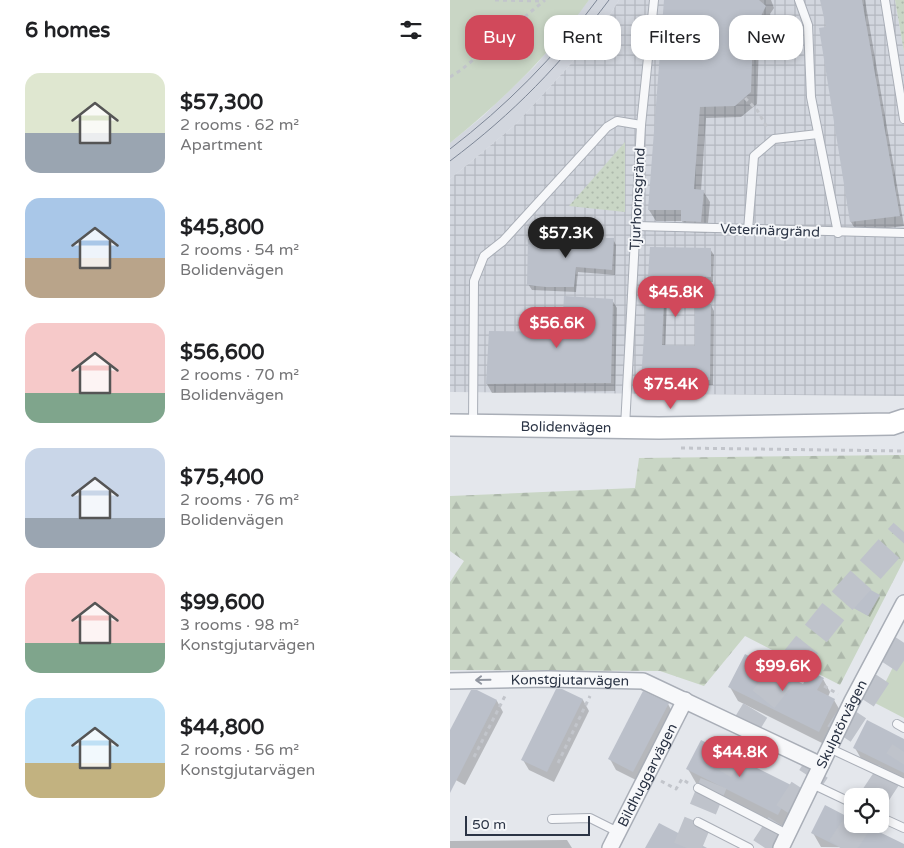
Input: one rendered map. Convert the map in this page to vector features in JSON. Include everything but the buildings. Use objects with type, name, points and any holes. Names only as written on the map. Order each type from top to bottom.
[{"type":"main road","name":"Bolidenvägen","points":[[450,425],[624,428],[900,424]]},
{"type":"street","name":"Skulptörvägen","points":[[781,848],[829,748],[904,603]]},
{"type":"street","name":"Konstgjutarvägen","points":[[450,681],[643,680],[821,765]]},
{"type":"street","name":"Bildhuggarvägen","points":[[610,848],[685,700]]},
{"type":"lane","name":"Tjurhornsgränd","points":[[624,428],[641,125],[654,0]]},
{"type":"lane","points":[[799,0],[808,25],[811,98],[838,232]]},
{"type":"lane","points":[[885,0],[904,119]]},
{"type":"lane","points":[[473,425],[474,281],[484,256],[503,241],[607,127],[617,121],[641,125]]},
{"type":"lane","points":[[748,230],[750,185],[754,156],[774,139],[818,134]]},
{"type":"lane","name":"Veterinärgränd","points":[[636,226],[904,233]]},
{"type":"lane","points":[[829,748],[904,783]]},
{"type":"lane","points":[[812,784],[844,800]]},
{"type":"lane","points":[[698,788],[787,834]]},
{"type":"lane","points":[[552,819],[590,818],[618,832]]},
{"type":"lane","points":[[889,821],[904,828]]},
{"type":"lane","points":[[698,822],[749,848]]},
{"type":"path","points":[[495,0],[544,1]]},
{"type":"path","points":[[450,77],[544,1]]},
{"type":"path","points":[[745,98],[757,110],[774,139]]},
{"type":"path","points":[[558,763],[598,679]]},
{"type":"path","points":[[474,757],[514,680]]},
{"type":"path","points":[[663,782],[676,789],[682,779]]},
{"type":"shaded area","points":[[589,0],[619,0],[610,15],[577,15]]},
{"type":"shaded area","points":[[619,0],[895,0],[904,52],[904,396],[450,392],[450,179],[515,125],[574,60],[621,60],[621,15],[610,15]]},
{"type":"shaded area","points":[[544,55],[544,60],[574,60],[515,125],[450,179],[450,143],[482,117]]},
{"type":"green space","points":[[450,0],[589,0],[578,15],[544,15],[544,55],[488,111],[450,143]]},
{"type":"green space","points":[[895,0],[904,0],[904,52]]},
{"type":"green space","points":[[625,142],[625,212],[569,206]]},
{"type":"green space","points":[[904,455],[904,560],[840,685],[745,636],[704,686],[660,671],[450,670],[450,582],[464,561],[450,551],[450,496],[635,488],[639,458]]},
{"type":"green space","points":[[904,645],[904,718],[875,703]]},
{"type":"tunnel","points":[[687,848],[719,770],[758,706],[841,602],[904,532]]},
{"type":"tunnel","points":[[839,734],[904,635]]},
{"type":"tunnel","points":[[880,788],[904,752]]},
{"type":"tunnel","points":[[765,848],[816,770]]},
{"type":"tunnel","points":[[841,848],[851,833]]},
{"type":"tram line","points":[[450,149],[491,116],[529,80],[597,0]]},
{"type":"tram line","points":[[450,161],[495,125],[536,87],[609,0]]}]
